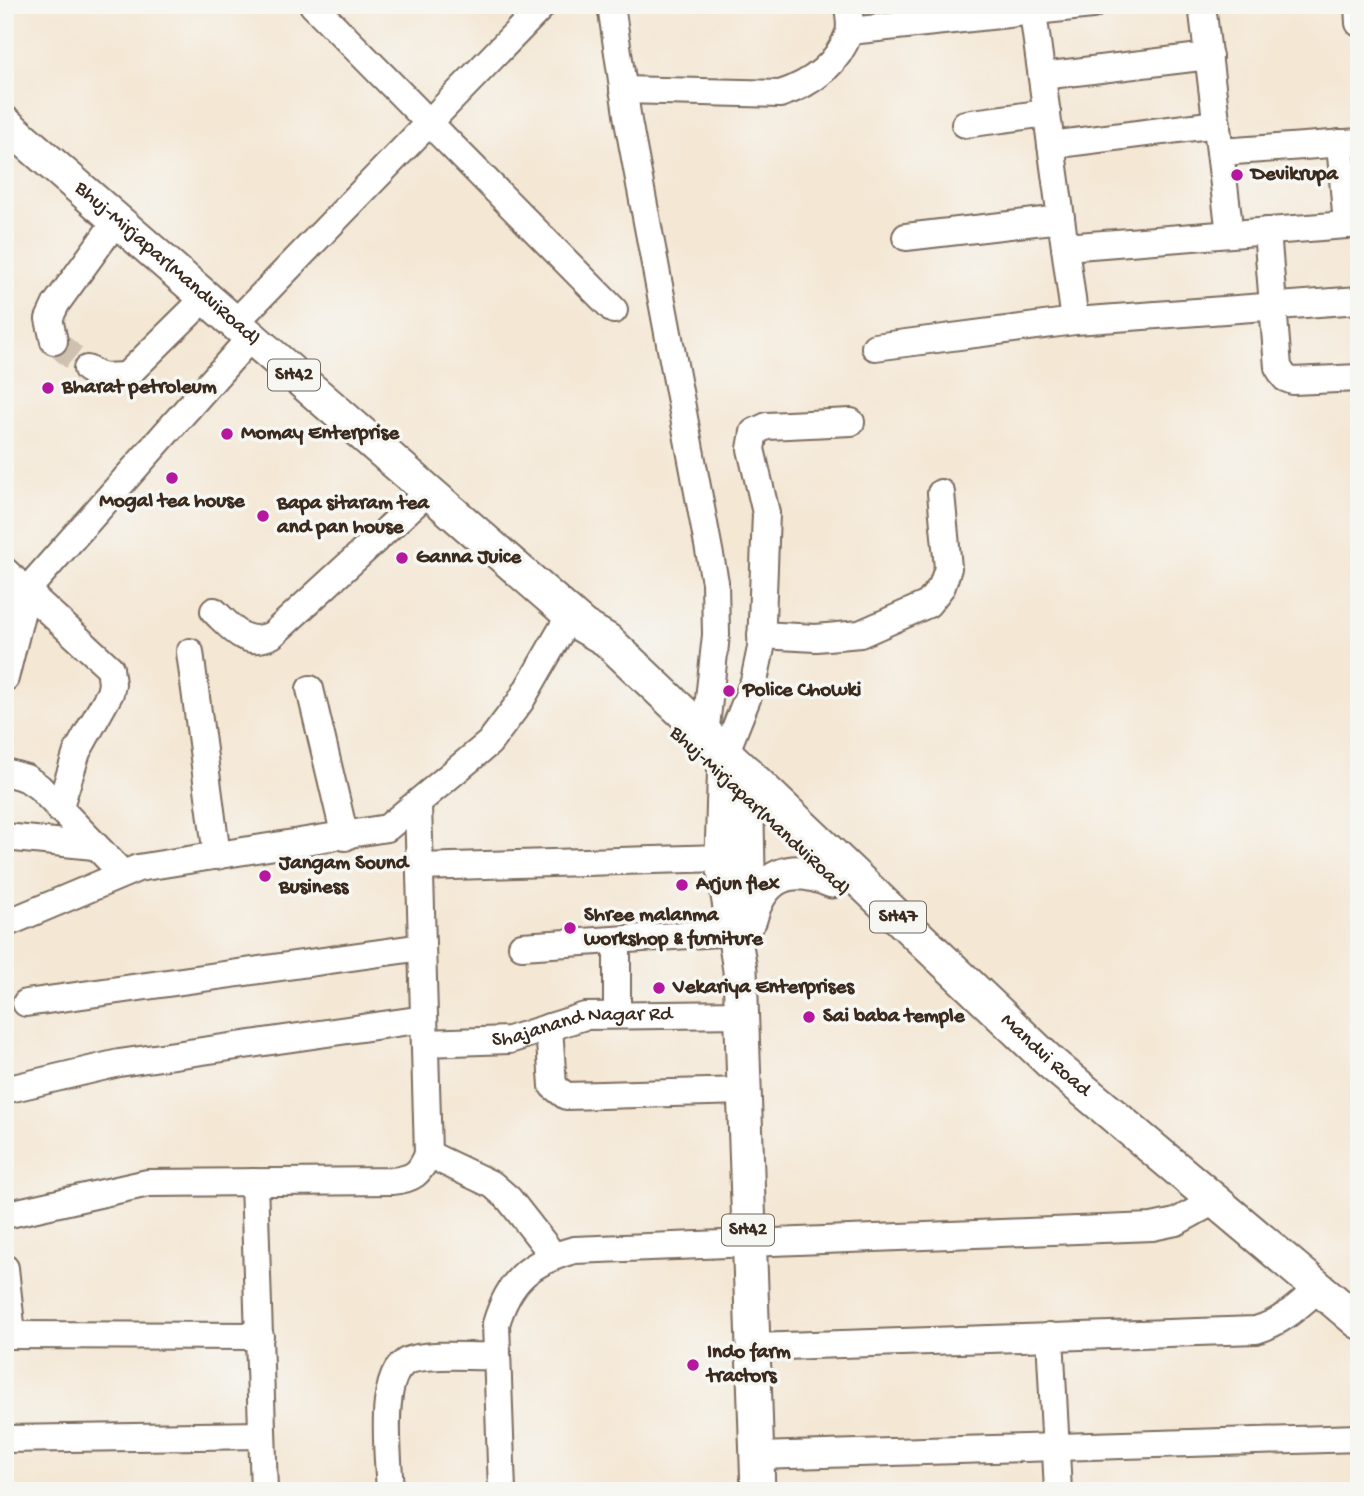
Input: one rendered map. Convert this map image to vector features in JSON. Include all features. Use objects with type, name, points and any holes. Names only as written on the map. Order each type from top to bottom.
[{"type":"main road","name":"Bhuj-Mirjapar(MandviRoad)","points":[[5,123],[577,620],[607,640],[832,881],[903,946],[1050,1062]]},
{"type":"main road","name":"Bhuj-Mirjapar(MandviRoad)","points":[[577,620],[596,655],[729,769]]},
{"type":"main road","name":"SH42","points":[[729,769],[722,859],[742,928]]},
{"type":"main road","name":"SH42","points":[[729,769],[742,928],[740,970],[758,1491]]},
{"type":"main road","name":"Mandvi Road","points":[[729,769],[1050,1062],[1320,1287],[1355,1312]]},
{"type":"main road","name":"SH42","points":[[742,928],[761,890],[774,880],[794,871],[803,871],[832,881]]},
{"type":"street","points":[[313,5],[614,310]]},
{"type":"street","points":[[5,678],[27,590],[242,331],[431,122],[543,5]]},
{"type":"street","points":[[611,5],[623,90],[715,582],[716,635],[729,769]]},
{"type":"street","points":[[623,90],[780,93],[817,78],[828,66],[849,18],[1092,5]]},
{"type":"street","points":[[1202,5],[1230,234]]},
{"type":"street","points":[[1357,5],[1359,23]]},
{"type":"street","points":[[1032,9],[1075,321]]},
{"type":"street","points":[[1042,76],[1209,56]]},
{"type":"street","points":[[965,124],[1047,113]]},
{"type":"street","points":[[1051,145],[1217,124]]},
{"type":"street","points":[[1065,247],[1353,224],[1350,142],[1220,152]]},
{"type":"street","points":[[906,237],[1061,219]]},
{"type":"street","points":[[54,341],[49,319],[56,304],[116,221]]},
{"type":"street","points":[[1267,231],[1278,367],[1285,378],[1304,382],[1359,378]]},
{"type":"street","points":[[87,369],[102,377],[126,376],[205,298]]},
{"type":"street","points":[[875,347],[1075,321],[1359,300]]},
{"type":"street","points":[[729,769],[754,681],[761,635],[766,513],[751,449],[754,432],[767,426],[851,422]]},
{"type":"street","points":[[214,611],[242,638],[261,641],[272,635],[428,492]]},
{"type":"street","points":[[761,635],[816,638],[860,634],[928,604],[942,586],[948,568],[941,493]]},
{"type":"street","points":[[5,571],[110,668],[112,676],[110,693],[77,752],[59,809]]},
{"type":"street","points":[[5,923],[122,873],[387,828],[418,805],[489,743],[506,723],[577,620]]},
{"type":"street","points":[[190,652],[217,856]]},
{"type":"street","points":[[310,689],[345,837]]},
{"type":"street","points":[[5,772],[26,778],[122,873]]},
{"type":"street","points":[[5,1215],[148,1183],[408,1180],[421,1171],[428,1154],[418,805]]},
{"type":"street","points":[[5,837],[94,846]]},
{"type":"street","points":[[420,867],[722,859]]},
{"type":"street","points":[[522,946],[742,928]]},
{"type":"street","points":[[617,940],[617,1015]]},
{"type":"street","points":[[26,1003],[422,947]]},
{"type":"street","name":"Shajanand Nagar Rd","points":[[5,1090],[119,1063],[424,1031],[509,1040],[585,1016],[742,1014]]},
{"type":"street","points":[[550,1027],[553,1086],[566,1096],[744,1091]]},
{"type":"street","points":[[428,1154],[493,1185],[509,1199],[554,1255]]},
{"type":"street","points":[[254,1182],[264,1491]]},
{"type":"street","points":[[502,1491],[495,1356],[496,1324],[502,1301],[514,1282],[554,1255],[575,1250],[1152,1227],[1176,1222],[1216,1200]]},
{"type":"street","points":[[5,1268],[9,1334],[260,1336]]},
{"type":"street","points":[[754,1347],[1256,1330],[1274,1325],[1320,1287]]},
{"type":"street","points":[[1050,1336],[1058,1491]]},
{"type":"street","points":[[390,1491],[387,1405],[391,1380],[397,1369],[411,1359],[495,1356]]},
{"type":"street","points":[[5,1439],[262,1435]]},
{"type":"street","points":[[757,1456],[1359,1438]]},
{"type":"tunnel","points":[[54,341],[87,369]]},
{"type":"place","name":"Devikrupa","points":[[1237,175]]},
{"type":"place","name":"Bharat petroleum","points":[[48,388]]},
{"type":"place","name":"Momay Enterprise","points":[[227,434]]},
{"type":"place","name":"Mogal tea house","points":[[172,478]]},
{"type":"place","name":"Bapa sitaram tea and pan house","points":[[263,516]]},
{"type":"place","name":"Ganna Juice","points":[[402,558]]},
{"type":"place","name":"Police Chowki","points":[[729,691]]},
{"type":"place","name":"Jangam Sound Business","points":[[265,876]]},
{"type":"place","name":"Arjun flex","points":[[682,885]]},
{"type":"place","name":"Shree malanma workshop & furniture","points":[[570,928]]},
{"type":"place","name":"Vekariya Enterprises","points":[[659,988]]},
{"type":"place","name":"Sai baba temple","points":[[809,1017]]},
{"type":"place","name":"Indo farm tractors","points":[[693,1365]]}]
